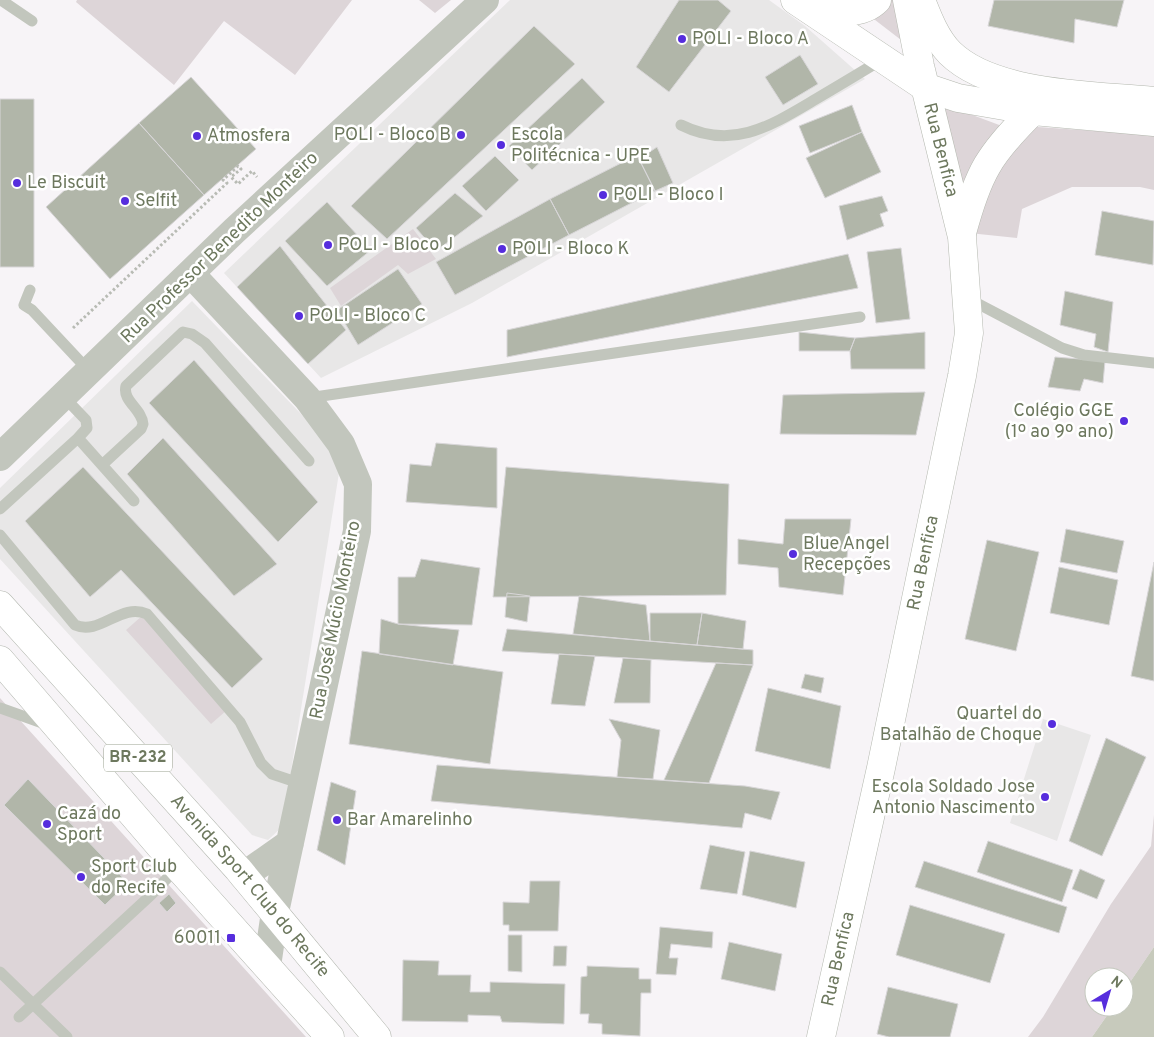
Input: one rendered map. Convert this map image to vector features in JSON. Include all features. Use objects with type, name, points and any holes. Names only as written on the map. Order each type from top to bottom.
[{"type":"main road","points":[[797,2],[851,11],[864,8],[877,0]]},
{"type":"main road","name":"Rua Benfica","points":[[821,1037],[881,768],[962,376],[969,333],[962,237],[925,87],[908,0]]},
{"type":"main road","points":[[920,0],[940,42],[950,53],[964,64],[995,80],[1048,90],[1154,101]]},
{"type":"main road","name":"Rua Benfica","points":[[797,2],[925,87]]},
{"type":"main road","points":[[925,87],[958,98],[1033,111],[1154,122]]},
{"type":"main road","points":[[962,237],[972,194],[980,176],[1003,140],[1033,111]]},
{"type":"main road","name":"Avenida Sport Club do Recife","points":[[0,605],[275,912],[377,1037]]},
{"type":"main road","name":"BR-232","points":[[0,660],[178,867],[330,1037]]},
{"type":"street","name":"Rua Professor Benedito Monteiro","points":[[0,457],[97,366],[274,194],[485,0]]},
{"type":"street","name":"Rua José Múcio Monteiro","points":[[191,274],[307,398],[342,444],[358,484],[357,531],[275,912],[267,966]]},
{"type":"street","points":[[243,876],[290,843]]},
{"type":"lane","points":[[1,0],[32,21]]},
{"type":"lane","points":[[681,125],[695,132],[728,136],[767,128],[883,59]]},
{"type":"lane","points":[[30,290],[24,305],[97,366]]},
{"type":"lane","points":[[967,298],[1009,322],[1062,348],[1084,355],[1154,363]]},
{"type":"lane","points":[[307,398],[860,317]]},
{"type":"lane","points":[[102,465],[143,424],[138,410],[126,396],[126,386],[183,332],[192,334],[205,343],[310,461]]},
{"type":"lane","points":[[0,509],[87,428],[86,420],[64,397]]},
{"type":"lane","points":[[78,438],[134,501]]},
{"type":"lane","points":[[0,535],[75,624],[85,627],[93,626],[131,610],[147,614],[240,722],[261,763],[272,774],[304,784]]},
{"type":"lane","points":[[0,708],[60,729]]},
{"type":"lane","points":[[19,1017],[152,895],[178,867]]},
{"type":"lane","points":[[0,972],[67,1037]]},
{"type":"path","points":[[97,366],[72,327],[227,183],[224,180],[238,166],[240,169],[232,177],[238,184],[252,171],[274,194]]},
{"type":"shaded area","points":[[77,0],[352,0],[295,75],[224,21],[174,85],[76,2]]},
{"type":"shaded area","points":[[419,0],[451,0],[435,13]]},
{"type":"shaded area","name":"Escola Politécnica - UPE","points":[[510,0],[769,0],[805,26],[865,79],[472,303],[321,378],[224,273]]},
{"type":"shaded area","points":[[884,0],[897,0],[905,43],[866,13]]},
{"type":"shaded area","points":[[932,100],[1002,126],[963,185],[956,153]]},
{"type":"shaded area","points":[[1023,126],[1154,135],[1154,190],[1140,187],[1072,187],[1022,209],[1017,238],[969,233],[977,192]]},
{"type":"shaded area","points":[[413,229],[436,259],[408,274],[398,265],[341,306],[330,288]]},
{"type":"shaded area","points":[[192,301],[333,447],[339,473],[282,827],[268,840],[252,835],[0,559],[0,488]]},
{"type":"shaded area","points":[[143,615],[227,710],[211,724],[126,630]]},
{"type":"shaded area","name":"Sport Club do Recife","points":[[0,698],[306,1037],[0,1037]]},
{"type":"shaded area","name":"Escola Soldado Jose Antonio Nascimento","points":[[1043,719],[1091,735],[1057,841],[1010,823]]},
{"type":"shaded area","points":[[1154,815],[1154,947],[1134,976],[1134,967],[1084,967],[1084,1017],[1106,1017],[1092,1037],[1028,1037],[1043,1017],[1111,904],[1151,846]]},
{"type":"shaded area","points":[[1154,947],[1154,1037],[1092,1037],[1106,1017],[1134,1017],[1134,976]]},
{"type":"building","name":"POLI - Bloco A","points":[[679,0],[718,0],[731,11],[669,92],[636,67]]},
{"type":"building","points":[[994,0],[1124,0],[1117,27],[1075,19],[1074,43],[988,26]]},
{"type":"building","name":"POLI - Bloco B","points":[[534,26],[575,64],[387,239],[351,206]]},
{"type":"building","points":[[800,55],[818,84],[783,105],[765,77]]},
{"type":"building","name":"Atmosfera","points":[[191,77],[256,149],[204,195],[139,123]]},
{"type":"building","points":[[582,78],[605,102],[532,170],[509,146]]},
{"type":"building","name":"Le Biscuit","points":[[0,99],[34,99],[34,267],[0,267]]},
{"type":"building","points":[[852,105],[862,132],[810,153],[799,126]]},
{"type":"building","name":"Selfit","points":[[139,123],[204,195],[110,279],[46,207]]},
{"type":"building","points":[[862,132],[881,172],[825,198],[806,158]]},
{"type":"building","points":[[657,147],[673,183],[655,191],[639,159]]},
{"type":"building","name":"POLI - Bloco I","points":[[637,155],[655,191],[569,235],[550,199]]},
{"type":"building","points":[[495,156],[519,180],[486,211],[462,186]]},
{"type":"building","points":[[455,193],[483,216],[436,251],[416,228]]},
{"type":"building","points":[[882,196],[888,211],[880,214],[884,226],[847,240],[839,206]]},
{"type":"building","name":"POLI - Bloco K","points":[[550,199],[569,235],[455,295],[436,262]]},
{"type":"building","name":"POLI - Bloco J","points":[[327,202],[371,250],[327,286],[285,241]]},
{"type":"building","points":[[1102,211],[1154,221],[1153,265],[1095,255]]},
{"type":"building","name":"POLI - Bloco C","points":[[280,246],[346,330],[308,364],[237,287]]},
{"type":"building","points":[[901,248],[910,319],[876,323],[867,252]]},
{"type":"building","points":[[848,254],[858,288],[507,357],[507,330]]},
{"type":"building","points":[[398,269],[422,304],[358,345],[337,310]]},
{"type":"building","points":[[1065,291],[1113,302],[1108,352],[1094,347],[1096,334],[1060,325]]},
{"type":"building","points":[[799,332],[855,338],[850,351],[799,351]]},
{"type":"building","points":[[925,332],[925,369],[851,369],[850,351],[855,338]]},
{"type":"building","points":[[1055,357],[1105,361],[1103,383],[1084,379],[1080,391],[1048,387]]},
{"type":"building","points":[[194,360],[318,502],[278,542],[149,403]]},
{"type":"building","points":[[925,392],[916,435],[780,434],[783,395]]},
{"type":"building","points":[[163,438],[277,564],[234,596],[127,474]]},
{"type":"building","points":[[436,443],[497,448],[497,508],[406,502],[410,464],[431,466]]},
{"type":"building","points":[[83,467],[263,659],[232,688],[121,570],[90,597],[25,521]]},
{"type":"building","points":[[506,467],[729,484],[726,595],[493,597]]},
{"type":"building","name":"Blue Angel Recepções","points":[[785,519],[851,519],[843,595],[779,587],[778,568],[738,564],[738,539],[783,544]]},
{"type":"building","points":[[1066,529],[1124,541],[1117,573],[1060,562]]},
{"type":"building","points":[[987,540],[1039,552],[1016,651],[965,639]]},
{"type":"building","points":[[421,559],[480,568],[472,625],[398,624],[398,577],[415,577]]},
{"type":"building","points":[[1154,562],[1154,681],[1131,676]]},
{"type":"building","points":[[1059,567],[1118,580],[1109,625],[1050,613]]},
{"type":"building","points":[[507,593],[530,596],[527,622],[505,617]]},
{"type":"building","points":[[579,596],[646,605],[650,641],[573,634]]},
{"type":"building","points":[[650,613],[702,613],[697,645],[650,641]]},
{"type":"building","points":[[702,613],[746,621],[743,649],[697,645]]},
{"type":"building","points":[[381,619],[398,624],[459,630],[453,665],[379,654]]},
{"type":"building","points":[[507,629],[753,650],[753,665],[502,651]]},
{"type":"building","points":[[362,651],[503,672],[490,764],[349,744]]},
{"type":"building","points":[[559,654],[595,656],[585,706],[551,704]]},
{"type":"building","points":[[623,658],[651,660],[650,703],[614,703]]},
{"type":"building","points":[[716,663],[753,665],[709,783],[664,780]]},
{"type":"building","points":[[805,674],[824,678],[821,693],[801,688]]},
{"type":"building","points":[[768,688],[841,706],[830,769],[755,751]]},
{"type":"building","points":[[609,719],[660,730],[653,779],[617,777],[621,740]]},
{"type":"building","points":[[1106,738],[1146,757],[1102,856],[1069,841]]},
{"type":"building","points":[[437,765],[745,786],[780,792],[771,820],[745,813],[742,828],[431,801]]},
{"type":"building","name":"Cazá do Sport","points":[[28,779],[128,883],[105,905],[4,805]]},
{"type":"building","name":"Bar Amarelinho","points":[[331,782],[356,791],[345,865],[317,850]]},
{"type":"building","points":[[988,841],[1073,870],[1062,902],[977,872]]},
{"type":"building","points":[[710,845],[745,852],[737,894],[700,889]]},
{"type":"building","points":[[750,851],[805,862],[796,908],[742,895]]},
{"type":"building","points":[[924,861],[1067,907],[1059,933],[915,887]]},
{"type":"building","points":[[1080,869],[1105,880],[1097,899],[1072,889]]},
{"type":"building","points":[[530,881],[560,881],[558,931],[509,931],[509,925],[503,925],[503,902],[529,903]]},
{"type":"building","points":[[169,894],[176,903],[167,912],[159,903]]},
{"type":"building","points":[[910,905],[1005,934],[990,983],[896,955]]},
{"type":"building","points":[[660,927],[713,932],[712,948],[671,944],[669,958],[678,958],[676,975],[656,974]]},
{"type":"building","points":[[508,935],[522,935],[522,972],[508,971]]},
{"type":"building","points":[[729,942],[782,954],[775,991],[721,979]]},
{"type":"building","points":[[554,946],[567,946],[566,966],[553,966]]},
{"type":"building","points":[[403,960],[439,961],[438,975],[471,975],[470,992],[490,992],[490,982],[565,984],[564,1024],[502,1022],[500,1016],[468,1015],[468,1022],[402,1021]]},
{"type":"building","points":[[587,966],[639,968],[639,979],[651,979],[651,993],[641,993],[640,1036],[602,1034],[602,1024],[588,1023],[589,1014],[580,1014],[581,977],[587,976]]},
{"type":"building","points":[[888,987],[958,1004],[950,1037],[889,1037],[877,1034]]},
{"type":"place","name":"POLI - Bloco A","points":[[682,39]]},
{"type":"place","name":"POLI - Bloco B","points":[[461,135]]},
{"type":"place","name":"Atmosfera","points":[[197,136]]},
{"type":"place","name":"Escola Politécnica - UPE","points":[[501,145]]},
{"type":"place","name":"Le Biscuit","points":[[17,183]]},
{"type":"place","name":"POLI - Bloco I","points":[[603,195]]},
{"type":"place","name":"Selfit","points":[[125,201]]},
{"type":"place","name":"POLI - Bloco J","points":[[328,245]]},
{"type":"place","name":"POLI - Bloco K","points":[[502,249]]},
{"type":"place","name":"POLI - Bloco C","points":[[299,316]]},
{"type":"place","name":"Colégio GGE (1º ao 9º ano)","points":[[1124,421]]},
{"type":"place","name":"Blue Angel Recepções","points":[[793,554]]},
{"type":"place","name":"Quartel do Batalhão de Choque","points":[[1052,724]]},
{"type":"place","name":"Escola Soldado Jose Antonio Nascimento","points":[[1045,797]]},
{"type":"place","name":"Bar Amarelinho","points":[[337,820]]},
{"type":"place","name":"Cazá do Sport","points":[[47,824]]},
{"type":"place","name":"Sport Club do Recife","points":[[81,877]]},
{"type":"place","name":"60011","points":[[231,938]]}]
